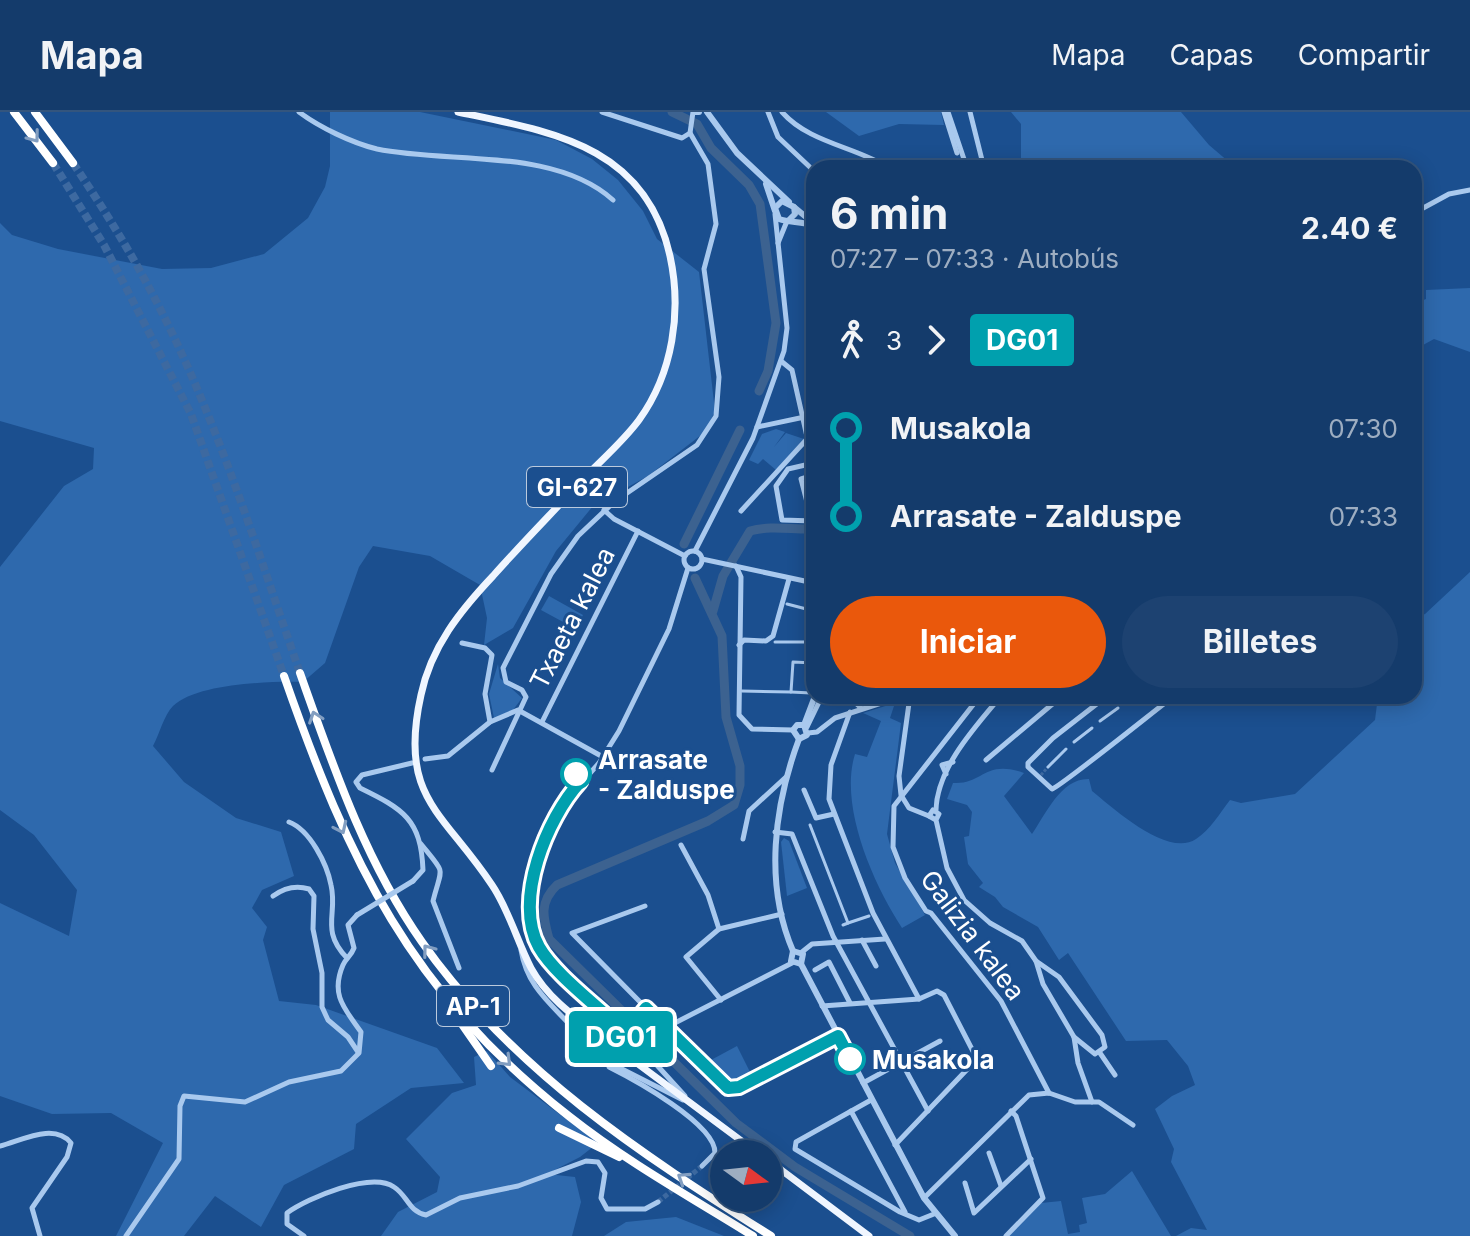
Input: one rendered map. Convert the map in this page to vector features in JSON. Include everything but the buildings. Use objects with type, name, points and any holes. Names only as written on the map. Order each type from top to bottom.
[{"type":"highway","points":[[14,112],[53,163]]},
{"type":"highway","points":[[35,112],[73,163]]},
{"type":"highway","name":"AP-1","points":[[300,673],[356,824],[413,927],[452,982],[530,1065],[578,1106],[771,1236]]},
{"type":"highway","name":"AP-1","points":[[284,676],[327,796],[375,897],[414,957],[452,1005],[523,1079],[571,1119],[638,1165],[753,1236]]},
{"type":"highway","points":[[452,1005],[491,1066]]},
{"type":"highway","points":[[559,1128],[638,1165]]},
{"type":"main road","name":"GI-627","points":[[458,112],[569,138],[617,166],[635,185],[655,216],[668,249],[675,289],[669,353],[639,419],[465,605],[443,639],[421,693],[416,757],[427,798],[439,819],[494,887],[544,987],[610,1043],[740,1140]]},
{"type":"main road","points":[[782,1171],[869,1236]]},
{"type":"street","points":[[299,112],[368,147],[503,160],[588,181],[613,200]]},
{"type":"street","points":[[602,112],[682,138],[690,130],[695,113]]},
{"type":"street","points":[[707,112],[737,153],[806,217]]},
{"type":"street","points":[[768,112],[778,137],[806,163]]},
{"type":"street","points":[[782,112],[792,122],[839,148],[869,160]]},
{"type":"street","points":[[946,112],[961,160]]},
{"type":"street","points":[[970,112],[982,160]]},
{"type":"street","points":[[492,770],[526,694],[506,682],[503,668],[551,574],[580,534],[604,510],[697,445],[716,416],[719,377],[704,269],[715,215],[708,164],[690,130]]},
{"type":"street","points":[[685,556],[695,551],[757,427],[781,361],[787,328],[775,212],[765,180]]},
{"type":"street","points":[[1422,209],[1449,194],[1470,190]]},
{"type":"street","points":[[775,212],[780,202],[792,204]]},
{"type":"street","points":[[778,252],[778,240],[787,221],[795,214],[792,204]]},
{"type":"street","points":[[775,212],[787,221],[806,224]]},
{"type":"street","points":[[781,361],[792,370],[806,434]]},
{"type":"street","points":[[757,427],[806,417]]},
{"type":"street","points":[[741,511],[806,440]]},
{"type":"street","points":[[806,466],[788,469],[776,486],[782,520],[806,521]]},
{"type":"street","points":[[806,477],[801,479],[806,498]]},
{"type":"street","points":[[604,510],[685,556],[688,568],[669,629],[603,757],[573,789],[542,844],[531,879],[533,930],[548,959],[628,1028],[631,1037],[691,1103]]},
{"type":"street","name":"Txaeta kalea","points":[[542,722],[638,531]]},
{"type":"street","points":[[695,551],[702,559],[806,582]]},
{"type":"street","points":[[688,568],[699,567],[702,559]]},
{"type":"street","points":[[736,566],[741,577],[737,709],[742,722],[752,729],[793,730]]},
{"type":"street","points":[[741,577],[750,569]]},
{"type":"street","points":[[739,634],[744,640],[766,641],[773,636],[789,579]]},
{"type":"street","points":[[787,604],[806,609]]},
{"type":"street","points":[[739,645],[744,640]]},
{"type":"street","points":[[775,642],[806,642]]},
{"type":"street","points":[[462,643],[485,648],[492,655],[485,694],[490,722]]},
{"type":"street","points":[[791,692],[793,662],[806,663]]},
{"type":"street","points":[[742,691],[806,693]]},
{"type":"street","points":[[806,728],[811,704]]},
{"type":"street","points":[[801,964],[804,958],[798,952],[783,914],[775,832],[786,777],[799,739],[818,704]]},
{"type":"street","points":[[856,704],[861,709]]},
{"type":"street","points":[[793,730],[797,725],[817,732],[826,723],[877,704]]},
{"type":"street","points":[[909,704],[899,765],[901,795],[913,811],[936,820]]},
{"type":"street","points":[[901,795],[974,704]]},
{"type":"street","points":[[929,816],[936,810],[953,762],[994,704]]},
{"type":"street","points":[[986,760],[1052,704]]},
{"type":"street","points":[[1097,704],[1053,738],[1028,763],[1028,767],[1052,789],[1060,787],[1082,765],[1163,704]]},
{"type":"street","points":[[1100,721],[1118,708]]},
{"type":"street","points":[[425,759],[448,756],[490,722],[520,711],[603,757]]},
{"type":"street","points":[[850,712],[828,779],[834,814],[885,939],[919,999]]},
{"type":"street","points":[[1074,742],[1092,728]]},
{"type":"street","points":[[793,730],[799,739]]},
{"type":"street","points":[[1048,767],[1066,749]]},
{"type":"street","points":[[412,763],[363,775],[356,783],[406,814],[420,843],[442,873],[433,901],[459,968]]},
{"type":"street","points":[[743,839],[749,811],[786,777]]},
{"type":"street","points":[[804,790],[816,818],[834,814]]},
{"type":"street","name":"Galizia kalea","points":[[901,795],[894,806],[891,833],[905,878],[926,911],[976,967],[1006,1008],[1049,1093]]},
{"type":"street","points":[[936,810],[939,816],[936,820],[955,886],[979,914],[1023,941],[1036,961],[1043,984],[1074,1037],[1090,1052],[1100,1053]]},
{"type":"street","points":[[289,822],[308,837],[331,885],[333,935],[347,958]]},
{"type":"street","points":[[810,825],[846,924],[869,916]]},
{"type":"street","points":[[775,832],[792,834],[838,942],[928,1111]]},
{"type":"street","points":[[126,1236],[179,1159],[180,1106],[184,1096],[251,1101],[289,1082],[341,1071],[359,1053],[361,1032],[341,1005],[337,991],[347,958],[354,948],[348,925],[357,915],[413,881],[423,870],[420,843]]},
{"type":"street","points":[[681,845],[708,895],[719,929]]},
{"type":"street","points":[[273,896],[282,890],[298,887],[309,889],[314,896],[313,929],[322,973],[322,1007],[328,1020],[348,1037],[359,1053]]},
{"type":"street","points":[[645,906],[572,933],[665,1029],[728,1088],[739,1087],[838,1036]]},
{"type":"street","points":[[721,1000],[686,957],[719,929],[783,914]]},
{"type":"street","points":[[792,963],[790,957],[812,944],[885,939]]},
{"type":"street","points":[[519,940],[523,964],[538,992],[572,1028],[587,1054],[599,1060],[609,1056],[646,1008]]},
{"type":"street","points":[[862,940],[876,966]]},
{"type":"street","points":[[1036,961],[1059,977],[1102,1035],[1105,1047],[1100,1053]]},
{"type":"street","points":[[815,970],[829,962],[850,1003]]},
{"type":"street","points":[[665,1029],[792,963],[801,964]]},
{"type":"street","points":[[801,964],[924,1198],[955,1236]]},
{"type":"street","points":[[822,1006],[919,999],[937,991],[944,995],[977,1059],[895,1145]]},
{"type":"street","points":[[623,1039],[631,1037]]},
{"type":"street","points":[[1074,1037],[1078,1063],[1092,1102]]},
{"type":"street","points":[[863,1083],[940,1041]]},
{"type":"street","points":[[1100,1053],[1115,1075]]},
{"type":"street","points":[[609,1056],[616,1066],[691,1103]]},
{"type":"street","points":[[609,1056],[609,1067],[672,1103],[716,1147],[702,1166]]},
{"type":"street","points":[[924,1198],[1021,1099],[1035,1094],[1049,1093],[1075,1102],[1107,1106],[1133,1125]]},
{"type":"street","points":[[871,1100],[796,1142],[795,1149],[919,1220],[934,1214]]},
{"type":"street","points":[[851,1111],[906,1213]]},
{"type":"street","points":[[1006,1236],[1043,1198],[1011,1111]]},
{"type":"street","points":[[0,1146],[47,1133],[70,1141],[67,1157],[32,1209],[40,1236]]},
{"type":"street","points":[[989,1153],[1001,1186]]},
{"type":"street","points":[[965,1183],[974,1213],[1031,1159]]},
{"type":"street","points":[[304,1236],[287,1224],[287,1213],[359,1182],[375,1180],[397,1188],[411,1209],[426,1215],[460,1198],[518,1186],[586,1161],[595,1161],[605,1173],[601,1198],[607,1209],[645,1209],[658,1202]]},
{"type":"shaded area","points":[[330,112],[420,112],[556,140],[592,159],[618,180],[643,211],[657,239],[699,272],[715,411],[705,432],[648,476],[593,506],[556,551],[513,628],[484,645],[487,618],[480,585],[430,556],[373,546],[359,567],[325,663],[303,682],[217,688],[184,698],[170,710],[153,746],[184,782],[236,818],[281,832],[294,876],[262,890],[252,908],[267,927],[263,940],[279,1001],[316,1005],[437,1048],[464,1083],[411,1088],[356,1124],[354,1149],[284,1185],[261,1227],[215,1196],[184,1236],[116,1236],[163,1143],[111,1113],[52,1114],[0,1096],[0,903],[69,936],[77,890],[34,835],[0,810],[0,567],[64,486],[93,469],[94,448],[0,421],[0,223],[12,235],[58,249],[162,269],[211,268],[264,254],[308,218],[325,187],[330,166]]},
{"type":"shaded area","points":[[826,112],[941,112],[944,125],[899,124],[859,136]]},
{"type":"shaded area","points":[[1011,112],[1181,112],[1209,145],[1227,160],[1021,160],[1021,124]]},
{"type":"shaded area","points":[[1470,288],[1470,352],[1434,339],[1422,346],[1422,301],[1426,299],[1426,290]]},
{"type":"shaded area","points":[[776,429],[785,432],[774,447],[786,433],[804,439],[776,470],[763,459],[758,464],[749,460],[762,434]]},
{"type":"shaded area","points":[[1470,572],[1470,1236],[1176,1236],[1191,1228],[1207,1230],[1171,1162],[1174,1149],[1155,1109],[1172,1096],[1195,1085],[1188,1066],[1167,1040],[1126,1041],[1068,953],[1059,960],[1038,927],[1003,907],[995,897],[979,887],[983,883],[968,864],[964,837],[969,836],[972,812],[967,805],[947,799],[953,783],[963,783],[1000,769],[1024,773],[1004,796],[1032,834],[1062,791],[1079,780],[1089,779],[1092,791],[1142,829],[1171,842],[1184,843],[1196,839],[1230,800],[1241,803],[1295,794],[1375,720],[1377,704],[1422,704],[1422,615]]},
{"type":"shaded area","points":[[549,596],[583,615],[576,629],[541,610]]},
{"type":"shaded area","points":[[498,664],[500,678],[522,698],[513,710],[494,718],[489,694]]},
{"type":"shaded area","points":[[895,704],[890,718],[901,723],[887,834],[895,863],[925,915],[902,928],[870,866],[855,819],[851,774],[855,754],[867,757],[881,721],[863,713]]},
{"type":"shaded area","points":[[784,838],[789,841],[807,888],[787,896],[781,842]]},
{"type":"shaded area","points":[[737,1046],[750,1072],[733,1082],[711,1060]]},
{"type":"shaded area","points":[[487,1051],[510,1077],[598,1143],[580,1157],[547,1174],[575,1177],[581,1202],[572,1236],[381,1236],[398,1212],[437,1192],[440,1177],[406,1139],[452,1093],[476,1085],[474,1057]]},
{"type":"shaded area","points":[[1132,1171],[1171,1236],[1009,1236],[1041,1203],[1061,1201],[1068,1234],[1080,1232],[1079,1225],[1087,1223],[1082,1198],[1105,1194]]},
{"type":"shaded area","points":[[676,1217],[724,1236],[604,1236],[626,1222]]},
{"type":"waterway","points":[[672,112],[697,124],[711,148],[749,185],[760,204],[776,323],[768,371],[759,391]]},
{"type":"waterway","points":[[684,544],[740,430]]},
{"type":"waterway","points":[[713,611],[723,576],[750,531],[806,529]]},
{"type":"waterway","points":[[695,578],[722,636],[726,717],[740,766],[740,785],[734,805],[708,821],[557,885],[547,898],[544,910],[549,939],[736,1123],[795,1167],[910,1236]]},
{"type":"tunnel","points":[[53,163],[104,245],[191,414],[284,676]]},
{"type":"tunnel","points":[[73,163],[138,267],[192,376],[231,474],[300,673]]},
{"type":"tunnel","points":[[1041,775],[1048,767]]},
{"type":"tunnel","points":[[658,1202],[702,1166]]},
{"type":"bus line","name":"DG01","points":[[576,774],[580,782],[550,824],[531,879],[533,930],[548,959],[622,1030],[622,1037],[626,1040],[631,1037],[629,1029],[646,1008],[728,1088],[739,1087],[838,1036],[850,1059]]},
{"type":"place","name":"Arrasate - Zalduspe","points":[[576,774]]},
{"type":"place","name":"Musakola","points":[[850,1059]]}]
